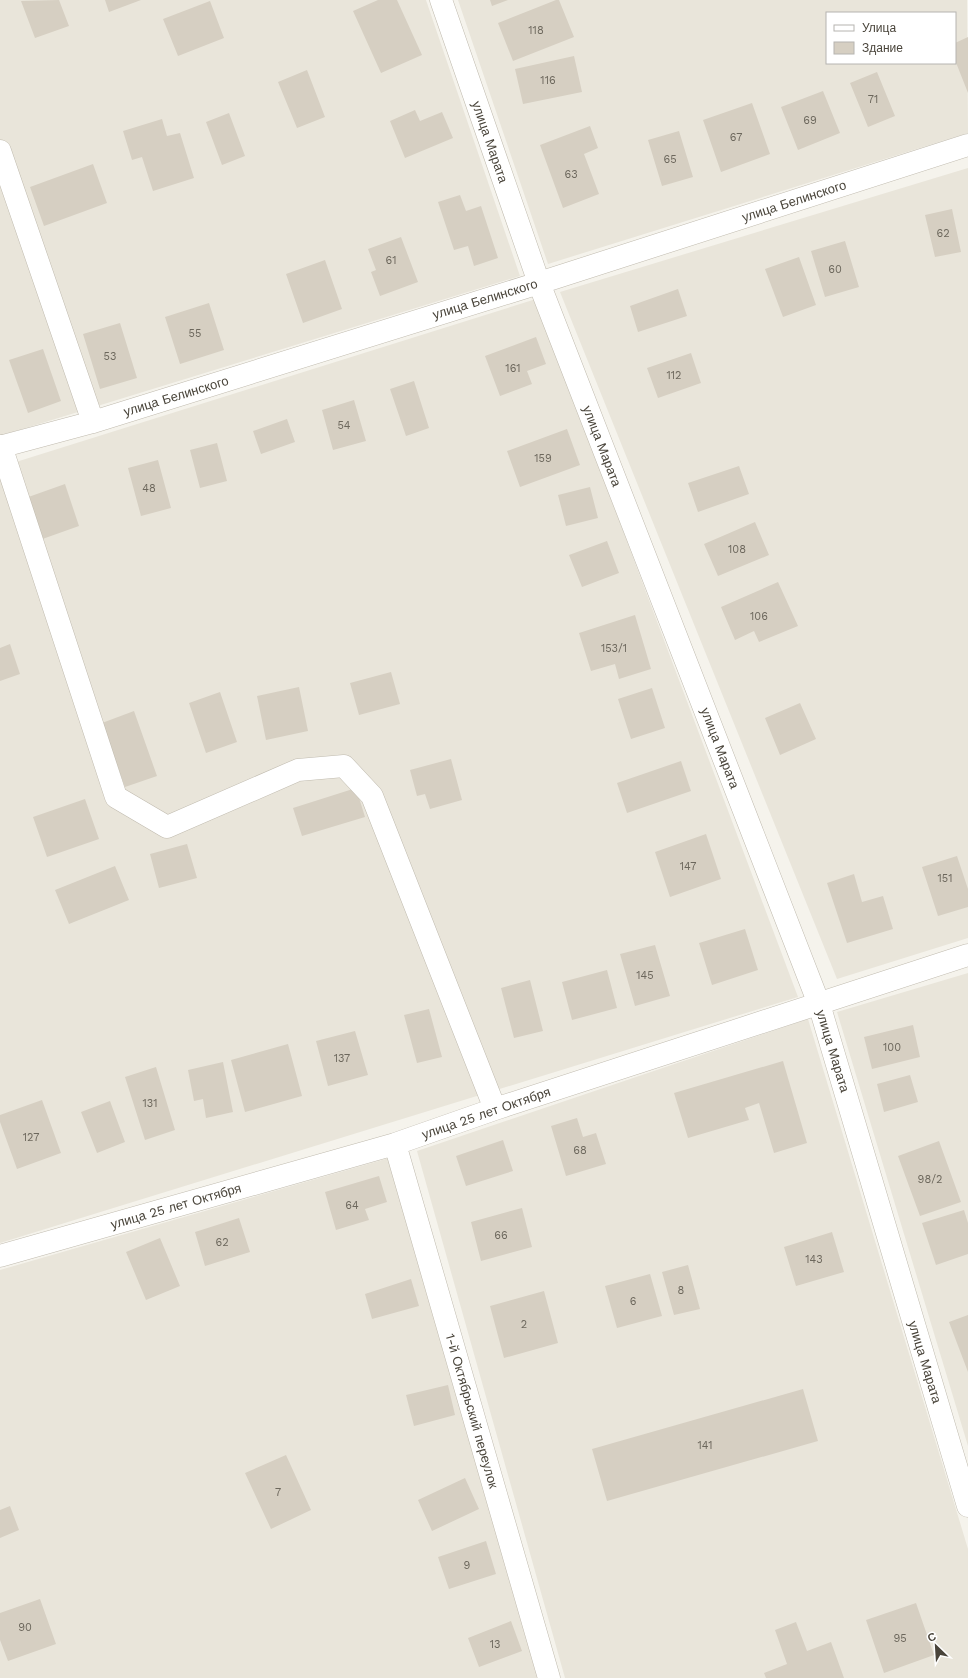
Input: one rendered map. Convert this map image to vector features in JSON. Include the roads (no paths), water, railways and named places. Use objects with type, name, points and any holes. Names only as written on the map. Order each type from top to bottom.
[{"type":"street","name":"улица Марата","points":[[440,0],[539,283],[819,1004],[968,1506]]},
{"type":"street","name":"улица Белинского","points":[[1,447],[93,422],[539,283],[968,145]]},
{"type":"street","points":[[0,151],[93,422]]},
{"type":"street","points":[[1,447],[116,797],[168,827],[298,770],[344,766],[372,796],[495,1109]]},
{"type":"street","name":"улица 25 лет Октября","points":[[0,1256],[395,1144],[495,1109],[968,956]]},
{"type":"street","name":"1-й Октябрьский переулок","points":[[395,1144],[549,1678]]}]
